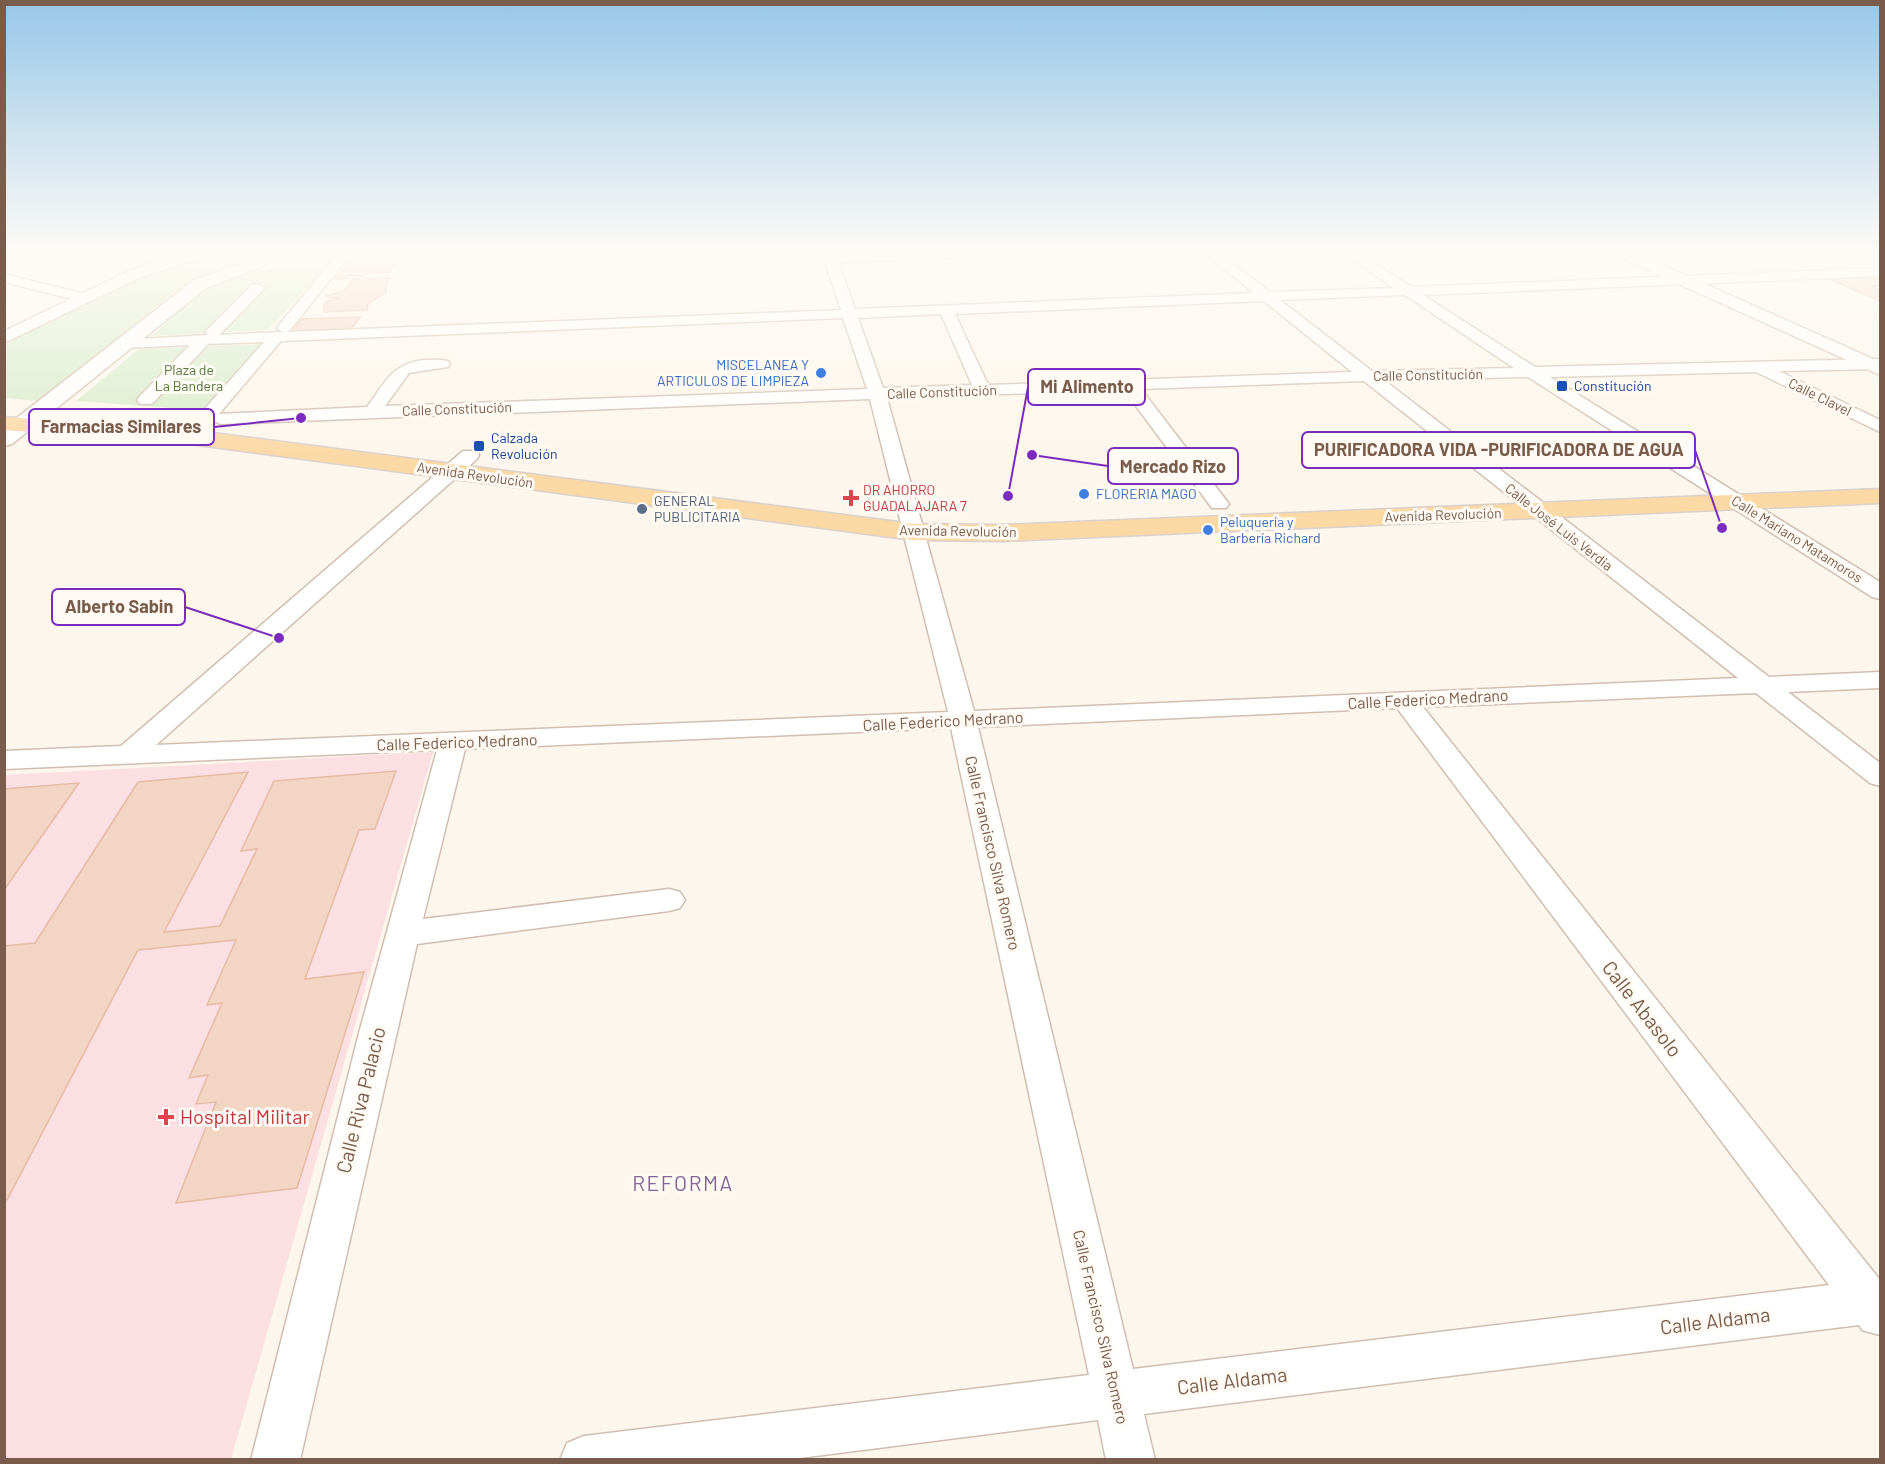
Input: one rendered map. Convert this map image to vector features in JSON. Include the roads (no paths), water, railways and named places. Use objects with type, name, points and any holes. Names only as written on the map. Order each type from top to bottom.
[{"type":"main road","points":[[4,338],[37,321]]},
{"type":"main road","points":[[10,429],[42,408],[153,321]]},
{"type":"main road","points":[[1776,321],[1877,366]]},
{"type":"main road","points":[[4,405],[42,408],[154,407]]},
{"type":"main road","name":"Avenida Revolución","points":[[184,415],[470,455],[910,522],[986,514],[1881,477]]},
{"type":"main road","name":"Avenida Revolución","points":[[10,429],[178,435],[450,471],[1002,533],[1881,496]]},
{"type":"street","points":[[154,407],[207,338],[224,321]]},
{"type":"street","points":[[214,418],[289,321]]},
{"type":"street","points":[[125,343],[280,332],[618,321]]},
{"type":"street","name":"Calle Francisco Silva Romero","points":[[852,321],[877,394],[963,720],[1131,1460]]},
{"type":"street","points":[[951,321],[983,391]]},
{"type":"street","name":"Calle José Luis Verdia","points":[[1298,321],[1881,777]]},
{"type":"street","name":"Calle Mariano Matamoros","points":[[1454,321],[1881,592]]},
{"type":"street","points":[[372,411],[403,370],[413,366],[442,364]]},
{"type":"street","name":"Calle Constitución","points":[[214,418],[1367,376],[1877,366]]},
{"type":"street","name":"Calle Clavel","points":[[1759,367],[1881,427]]},
{"type":"street","points":[[1129,385],[1219,504]]},
{"type":"street","points":[[128,755],[470,455]]},
{"type":"street","name":"Calle Federico Medrano","points":[[4,760],[1881,680]]},
{"type":"street","name":"Calle Abasolo","points":[[1404,700],[1877,1307]]},
{"type":"street","name":"Calle Riva Palacio","points":[[275,1460],[403,934],[453,742]]},
{"type":"street","points":[[403,934],[669,900]]},
{"type":"street","name":"Calle Aldama","points":[[584,1460],[1116,1395],[1877,1307]]},
{"type":"place","name":"MISCELANEA Y ARTICULOS DE LIMPIEZA","points":[[821,373]]},
{"type":"place","name":"Constitución","points":[[1562,386]]},
{"type":"place","name":"Farmacias Similares","points":[[301,418]]},
{"type":"place","name":"Calzada Revolución","points":[[479,446]]},
{"type":"place","name":"Mercado Rizo","points":[[1032,455]]},
{"type":"place","name":"FLORERIA MAGO","points":[[1084,494]]},
{"type":"place","name":"Mi Alimento","points":[[1008,496]]},
{"type":"place","name":"DR AHORRO GUADALAJARA 7","points":[[851,498]]},
{"type":"place","name":"GENERAL PUBLICITARIA","points":[[642,509]]},
{"type":"place","name":"PURIFICADORA VIDA -PURIFICADORA DE AGUA","points":[[1722,528]]},
{"type":"place","name":"Peluquería y Barbería Richard","points":[[1208,530]]},
{"type":"place","name":"Alberto Sabin","points":[[279,638]]},
{"type":"place","name":"Hospital Militar","points":[[166,1117]]},
{"type":"district","name":"REFORMA","points":[[683,1184]]},
{"type":"park label","name":"Plaza de La Bandera","points":[[189,378]]}]
